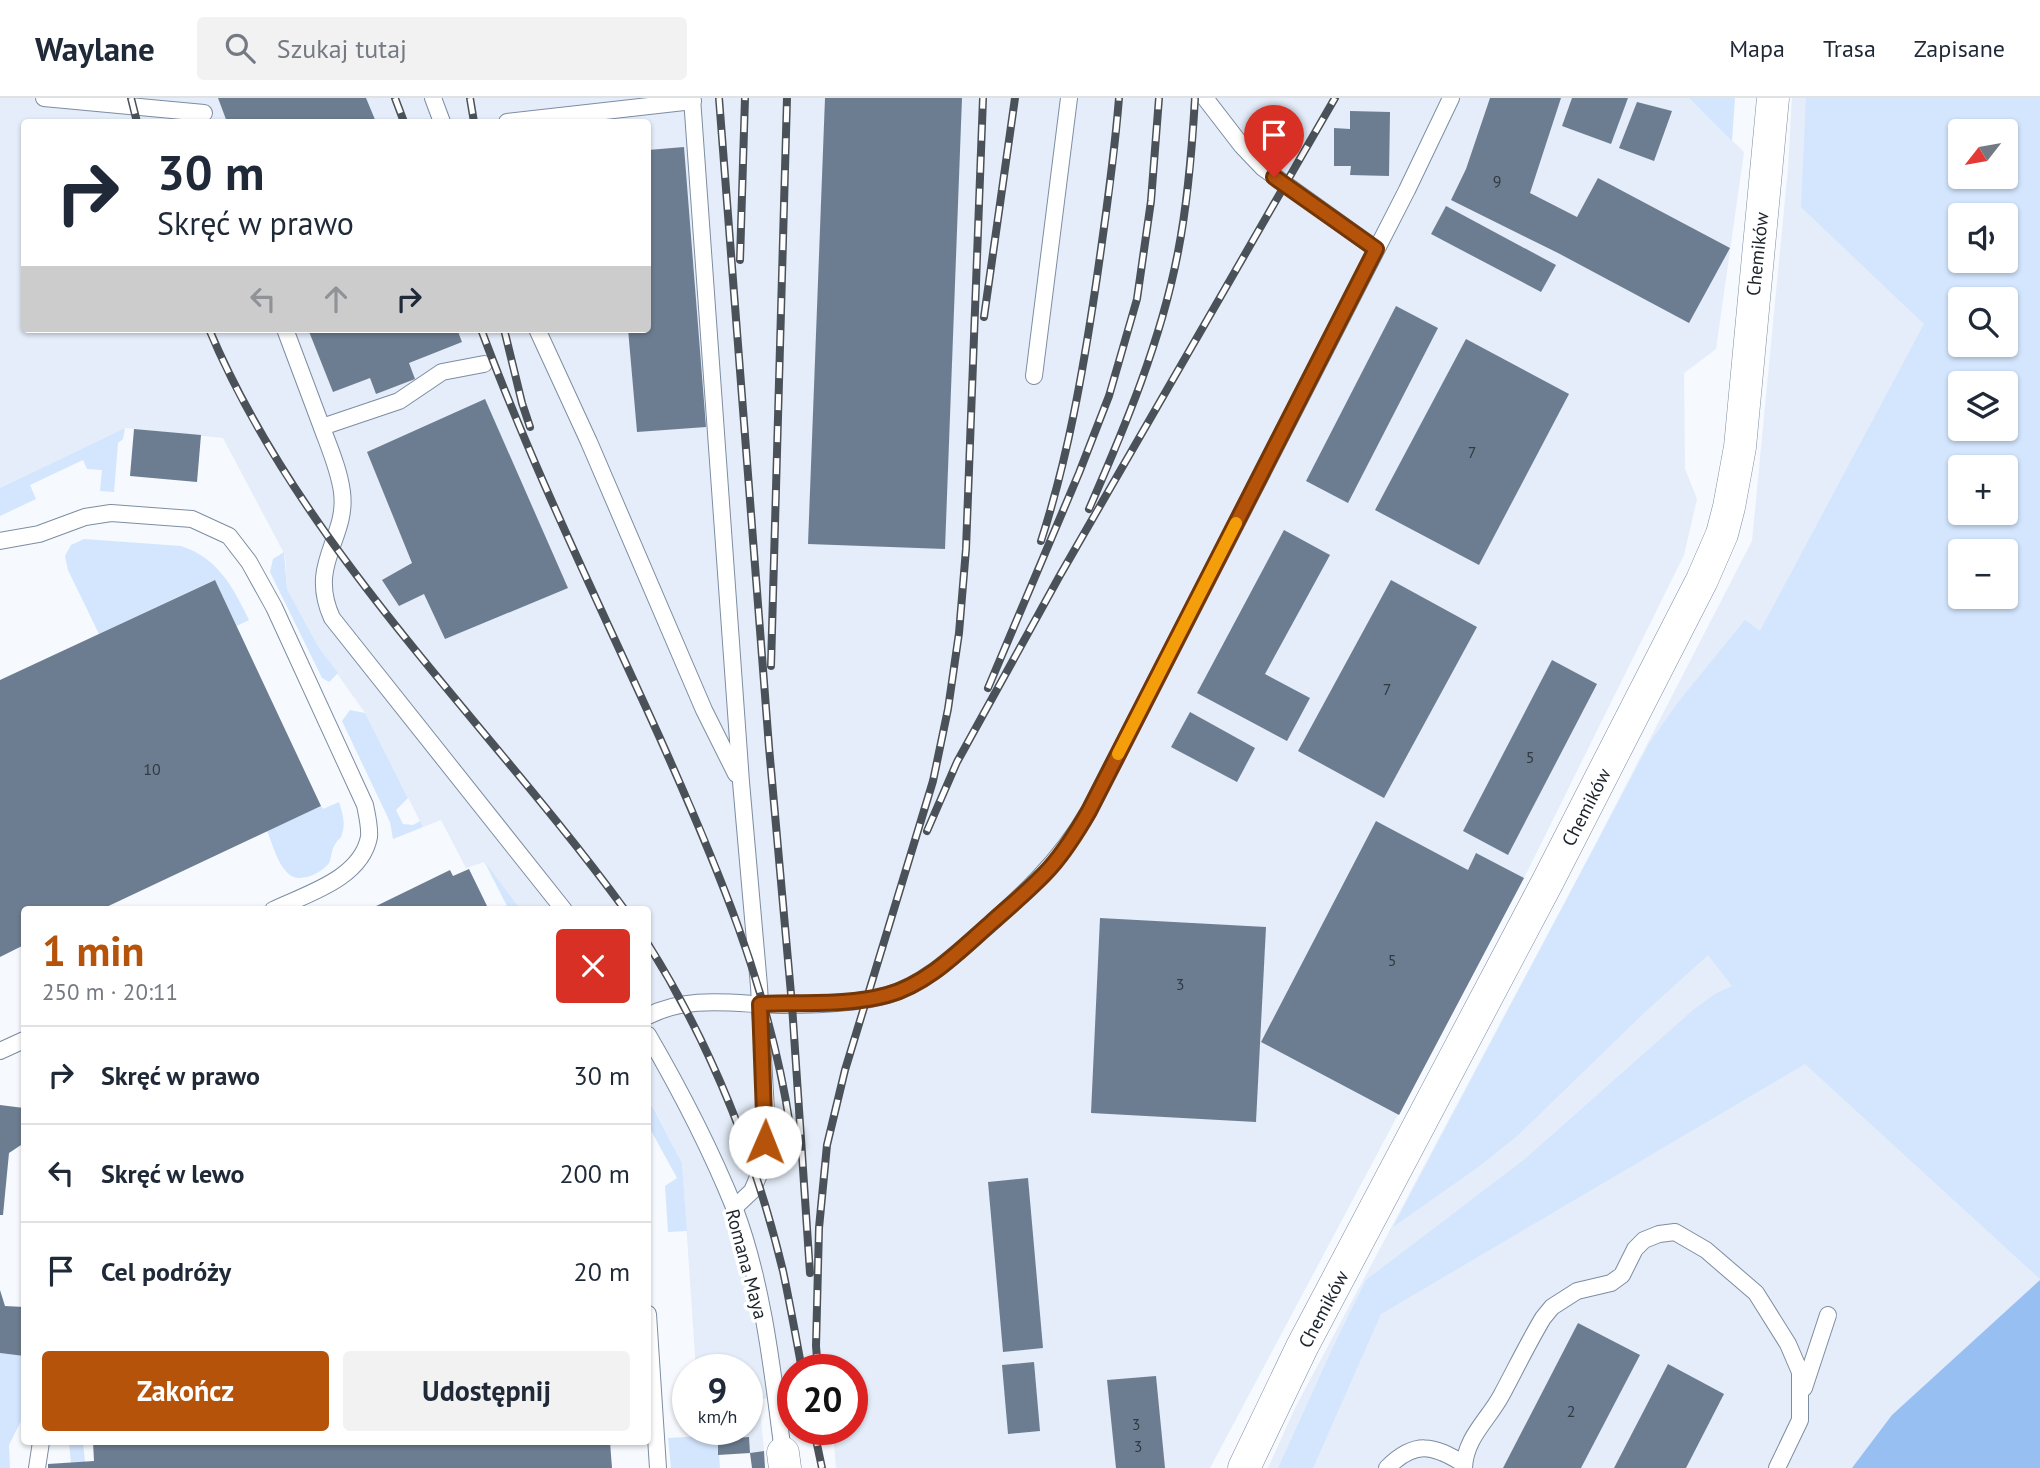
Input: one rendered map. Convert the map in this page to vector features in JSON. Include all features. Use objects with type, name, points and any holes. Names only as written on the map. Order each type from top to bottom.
[{"type":"street","name":"Chemików","points":[[1244,1468],[1302,1347],[1542,893],[1688,608],[1722,534],[1736,480],[1740,447],[1773,98]]},
{"type":"lane","points":[[44,98],[203,111]]},
{"type":"lane","points":[[433,98],[441,119]]},
{"type":"lane","points":[[1034,376],[1069,98]]},
{"type":"lane","points":[[1205,98],[1242,146],[1263,168],[1376,249]]},
{"type":"lane","points":[[651,1015],[673,1006],[694,1003],[792,1005],[888,995],[909,987],[949,960],[1049,869],[1089,811],[1431,144],[1451,98]]},
{"type":"lane","points":[[531,119],[692,100],[766,1111],[763,1165],[752,1191],[734,1208]]},
{"type":"lane","points":[[287,333],[339,475],[343,494],[343,509],[323,587],[332,618],[561,906]]},
{"type":"lane","points":[[539,333],[704,710],[741,782]]},
{"type":"lane","points":[[322,427],[399,401],[442,372],[484,365]]},
{"type":"lane","points":[[0,541],[40,534],[85,517],[111,513],[192,519],[229,536],[239,548],[274,607],[365,805],[368,819],[369,835],[358,862],[334,880],[281,906]]},
{"type":"lane","points":[[0,1051],[21,1041]]},
{"type":"lane","name":"Romana Maya","points":[[651,1041],[704,1141],[734,1208],[760,1305],[784,1461]]},
{"type":"lane","points":[[1387,1468],[1408,1452],[1423,1447],[1441,1451],[1464,1466],[1471,1439],[1499,1399],[1543,1318],[1552,1307],[1577,1291],[1611,1283],[1622,1275],[1634,1249],[1644,1240],[1675,1232],[1706,1250],[1756,1293],[1788,1344],[1800,1372],[1800,1420],[1777,1468]]},
{"type":"lane","points":[[1801,1397],[1828,1315]]},
{"type":"lane","points":[[651,1360],[658,1468]]},
{"type":"lane","points":[[37,1468],[41,1445]]},
{"type":"shaded area","points":[[0,98],[1689,98],[1744,152],[1716,349],[1684,373],[1685,469],[1697,499],[1684,555],[1524,878],[1210,1468],[836,1468],[834,1445],[868,1445],[868,1354],[777,1354],[777,1397],[763,1399],[763,1354],[695,1354],[682,1163],[651,1103],[651,906],[518,906],[484,862],[466,868],[441,820],[423,827],[365,713],[319,648],[287,589],[285,555],[223,438],[125,428],[0,488]]},
{"type":"shaded area","points":[[1689,98],[1735,98],[1732,141]]},
{"type":"shaded area","points":[[1792,98],[2040,98],[2040,1280],[1864,1468],[1268,1468],[1295,1408],[1593,849],[1752,541],[1788,168]]},
{"type":"shaded area","points":[[1806,98],[2040,98],[2040,1279],[1805,1064],[1381,1314],[1313,1468],[1278,1468],[1366,1280],[1525,1159],[1693,1010],[1732,986],[1708,955],[1517,1136],[1393,1227],[1650,742],[1679,701],[1745,620],[1760,631],[1924,324],[1801,207]]},
{"type":"shaded area","points":[[125,428],[123,439],[118,443],[114,492],[100,491],[102,470],[87,469],[83,460],[30,485],[36,499],[0,516],[0,488]]},
{"type":"shaded area","points":[[84,539],[181,546],[194,551],[223,575],[249,620],[237,626],[214,580],[99,634],[68,570],[65,556],[71,545]]},
{"type":"shaded area","points":[[284,552],[287,589],[319,648],[338,673],[329,682],[322,678],[270,572],[273,559]]},
{"type":"shaded area","points":[[350,710],[365,713],[408,798],[396,810],[403,824],[413,825],[420,821],[423,827],[393,839],[390,822],[342,721]]},
{"type":"shaded area","points":[[339,802],[343,830],[333,848],[329,863],[311,876],[299,878],[290,875],[279,861],[267,831],[321,806],[323,809]]},
{"type":"shaded area","points":[[484,861],[518,906],[507,906]]},
{"type":"shaded area","points":[[651,1104],[682,1163],[687,1231],[668,1232],[665,1186],[677,1178],[651,1130]]},
{"type":"shaded area","points":[[2040,1280],[2040,1468],[1852,1468],[1892,1415]]},
{"type":"shaded area","points":[[0,1353],[21,1356],[21,1421],[9,1445],[10,1468],[0,1468]]},
{"type":"shaded area","points":[[668,1438],[672,1438],[672,1445],[718,1445],[720,1468],[671,1468]]},
{"type":"shaded area","points":[[763,1441],[764,1451],[750,1453],[749,1445],[763,1445]]},
{"type":"shaded area","points":[[69,1445],[83,1445],[85,1462],[71,1463]]},
{"type":"building","points":[[218,98],[366,98],[375,119],[226,119]]},
{"type":"building","points":[[825,98],[962,98],[945,549],[808,544]]},
{"type":"building","points":[[1490,98],[1561,98],[1530,193],[1577,217],[1598,178],[1730,248],[1689,323],[1451,200],[1466,169]]},
{"type":"building","points":[[1572,98],[1628,98],[1611,144],[1562,126]]},
{"type":"building","points":[[1637,102],[1672,111],[1654,161],[1619,148]]},
{"type":"building","points":[[1350,111],[1390,112],[1389,176],[1350,175],[1351,166],[1334,166],[1334,128],[1350,129]]},
{"type":"building","points":[[684,147],[706,427],[637,432],[628,333],[651,333],[651,150]]},
{"type":"building","points":[[1446,206],[1556,265],[1541,292],[1431,234]]},
{"type":"building","points":[[1396,306],[1438,328],[1348,503],[1306,481]]},
{"type":"building","points":[[310,333],[459,333],[462,342],[409,363],[415,379],[376,394],[370,378],[333,392]]},
{"type":"building","points":[[1466,339],[1569,394],[1479,565],[1375,510]]},
{"type":"building","points":[[485,399],[568,588],[445,639],[424,594],[399,606],[382,580],[412,563],[367,452]]},
{"type":"building","points":[[134,429],[201,435],[197,482],[130,476]]},
{"type":"building","points":[[1284,530],[1330,555],[1265,674],[1310,698],[1287,741],[1197,693]]},
{"type":"building","points":[[215,580],[321,806],[108,906],[21,906],[21,946],[0,957],[0,680]]},
{"type":"building","points":[[1391,580],[1477,627],[1384,798],[1298,751]]},
{"type":"building","points":[[1552,660],[1597,684],[1508,855],[1463,831]]},
{"type":"building","points":[[1190,712],[1255,748],[1237,782],[1171,747]]},
{"type":"building","points":[[1376,821],[1468,870],[1476,853],[1524,878],[1399,1115],[1261,1042]]},
{"type":"building","points":[[469,869],[487,906],[376,906],[450,870],[453,876]]},
{"type":"building","points":[[1100,918],[1266,927],[1256,1122],[1091,1113]]},
{"type":"building","points":[[0,1105],[21,1108],[21,1145],[9,1153],[3,1215],[0,1215]]},
{"type":"building","points":[[1028,1178],[1043,1348],[1003,1352],[988,1182]]},
{"type":"building","points":[[0,1290],[5,1306],[21,1307],[21,1356],[0,1353]]},
{"type":"building","points":[[1578,1323],[1640,1355],[1581,1468],[1503,1468]]},
{"type":"building","points":[[1034,1362],[1040,1431],[1008,1434],[1002,1365]]},
{"type":"building","points":[[1668,1364],[1724,1394],[1686,1468],[1614,1468]]},
{"type":"building","points":[[1156,1376],[1165,1468],[1116,1468],[1107,1380]]},
{"type":"building","points":[[93,1445],[610,1445],[612,1468],[48,1468],[48,1464],[94,1461]]},
{"type":"building","points":[[718,1445],[750,1445],[750,1453],[718,1455]]},
{"type":"building","points":[[764,1451],[765,1468],[752,1468],[750,1453]]},
{"type":"railway","points":[[131,98],[136,119]]},
{"type":"railway","points":[[395,98],[403,119]]},
{"type":"railway","points":[[470,98],[474,119]]},
{"type":"railway","points":[[719,98],[769,747],[792,1005],[810,1273]]},
{"type":"railway","points":[[740,260],[745,98]]},
{"type":"railway","points":[[771,666],[787,98]]},
{"type":"railway","points":[[817,1354],[819,1228],[827,1145],[845,1070],[933,781],[948,709],[959,633],[966,549],[983,98]]},
{"type":"railway","points":[[984,317],[1015,98]]},
{"type":"railway","points":[[1041,541],[1067,446],[1080,382],[1106,215],[1119,98]]},
{"type":"railway","points":[[988,688],[1109,396],[1137,299],[1151,201],[1159,98]]},
{"type":"railway","points":[[1089,509],[1141,383],[1171,285],[1187,195],[1195,98]]},
{"type":"railway","points":[[927,831],[957,762],[1059,577],[1335,98]]},
{"type":"railway","points":[[211,333],[248,409],[293,485],[344,559],[571,839],[622,906]]},
{"type":"railway","points":[[483,333],[544,483],[720,878],[755,975],[781,1075],[790,1126]]},
{"type":"railway","points":[[505,333],[530,427]]},
{"type":"railway","points":[[651,949],[692,1021],[745,1143],[783,1271],[799,1354]]},
{"type":"railway","points":[[817,1445],[822,1468]]},
{"type":"slow traffic","points":[[1118,754],[1236,523]]},
{"type":"route","points":[[765,1142],[766,1111],[760,1004],[792,1005],[867,999],[909,987],[949,960],[1031,887],[1065,850],[1089,811],[1376,249],[1274,177]]}]
